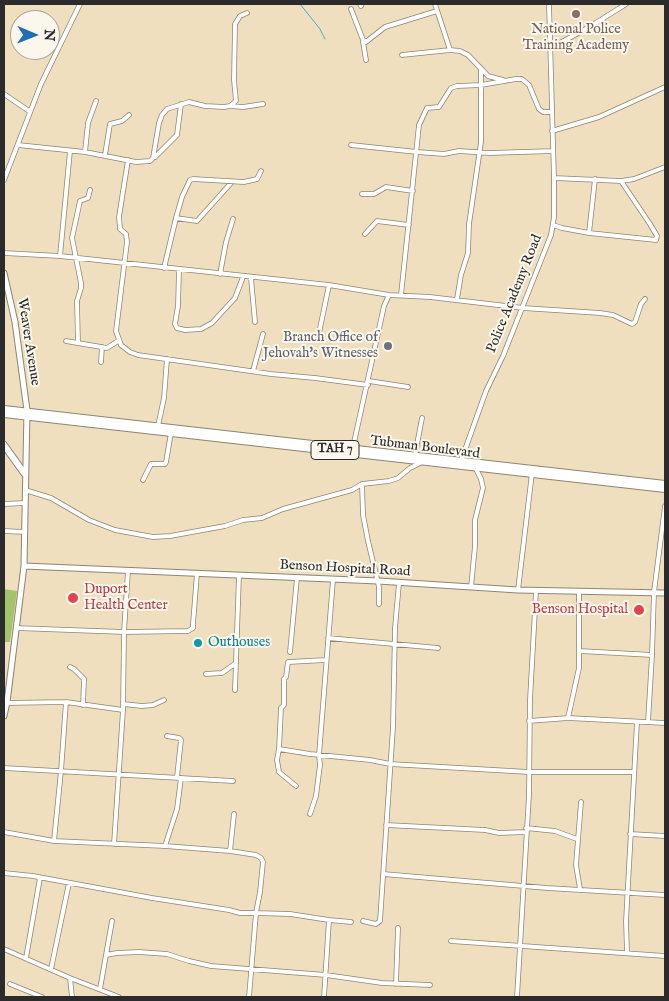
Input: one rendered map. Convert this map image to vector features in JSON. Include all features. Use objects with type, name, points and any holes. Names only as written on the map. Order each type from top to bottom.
[{"type":"highway","name":"Tubman Boulevard","points":[[4,408],[27,413],[172,433],[423,461],[460,463],[665,484]]},
{"type":"highway","name":"Tubman Boulevard","points":[[4,414],[27,413],[352,447],[415,455],[475,467],[665,489]]},
{"type":"highway","points":[[4,445],[24,473]]},
{"type":"street","points":[[4,180],[29,112],[80,4]]},
{"type":"street","points":[[435,4],[450,50]]},
{"type":"street","name":"Police Academy Road","points":[[460,463],[486,391],[523,308],[551,235],[553,225],[554,178],[548,4]]},
{"type":"street","points":[[549,49],[626,4]]},
{"type":"street","points":[[351,9],[363,40],[366,42]]},
{"type":"street","points":[[366,60],[363,42],[366,42],[385,27],[436,10]]},
{"type":"street","points":[[230,106],[235,103],[237,98],[234,80],[235,24],[240,16],[247,13]]},
{"type":"street","points":[[402,56],[450,50],[460,51],[468,55],[492,78],[507,80]]},
{"type":"street","points":[[456,299],[468,253],[468,224],[479,152],[482,110],[481,69]]},
{"type":"street","points":[[401,295],[419,126],[426,108],[439,107],[446,100],[451,88],[457,86],[482,85],[516,79],[527,82],[539,109],[543,112],[552,112]]},
{"type":"street","points":[[552,131],[599,117],[665,87]]},
{"type":"street","points":[[4,94],[29,112]]},
{"type":"street","points":[[85,152],[88,123],[96,101]]},
{"type":"street","points":[[153,158],[159,123],[167,109],[189,102],[214,107],[243,107],[263,104]]},
{"type":"street","points":[[18,145],[85,152],[144,163],[150,161],[177,135],[182,104]]},
{"type":"street","points":[[105,155],[110,124],[122,121],[129,115]]},
{"type":"street","points":[[351,145],[444,154],[459,151],[553,151]]},
{"type":"street","points":[[60,256],[70,151]]},
{"type":"street","points":[[128,160],[119,217],[120,229],[126,234],[127,242],[116,331],[121,345],[130,352],[167,359],[271,374],[408,387]]},
{"type":"street","points":[[554,178],[595,178],[621,181],[642,177],[665,167]]},
{"type":"street","points":[[164,268],[182,197],[190,180],[251,181],[257,179],[261,171]]},
{"type":"street","points":[[589,233],[595,178]]},
{"type":"street","points":[[553,225],[589,233],[656,240],[657,238],[650,224],[621,181]]},
{"type":"street","points":[[176,218],[198,220],[231,182]]},
{"type":"street","points":[[362,194],[374,194],[386,187],[413,190]]},
{"type":"street","points":[[78,343],[77,301],[81,288],[72,238],[80,201],[88,198],[90,190]]},
{"type":"street","points":[[220,274],[226,242],[233,219]]},
{"type":"street","points":[[365,234],[377,221],[409,225]]},
{"type":"street","points":[[4,253],[60,256],[329,285],[388,295],[456,299],[523,308],[600,313],[613,315],[632,324],[635,322],[641,304],[646,299]]},
{"type":"street","points":[[179,270],[178,306],[175,324],[177,328],[185,330],[201,329],[212,323],[235,298],[243,277]]},
{"type":"street","name":"Weaver Avenue","points":[[4,273],[13,314],[27,413],[24,473],[26,490],[24,566],[16,628],[6,683],[4,716]]},
{"type":"street","points":[[251,278],[255,322]]},
{"type":"street","points":[[318,338],[329,285]]},
{"type":"street","points":[[352,447],[388,295]]},
{"type":"street","points":[[253,371],[263,334]]},
{"type":"street","points":[[66,341],[108,347],[118,341]]},
{"type":"street","points":[[100,362],[102,347]]},
{"type":"street","points":[[158,426],[164,398],[167,359]]},
{"type":"street","points":[[415,455],[422,418]]},
{"type":"street","points":[[143,480],[150,464],[165,464],[172,433]]},
{"type":"street","points":[[26,490],[51,498],[89,520],[115,530],[153,537],[170,536],[262,518],[282,509],[352,490],[362,484],[390,481],[398,478],[410,468],[423,461]]},
{"type":"street","points":[[472,587],[475,520],[482,488],[481,480],[475,467]]},
{"type":"street","points":[[518,590],[532,473]]},
{"type":"street","points":[[362,484],[363,515],[380,592],[379,604]]},
{"type":"street","points":[[4,504],[25,503]]},
{"type":"street","points":[[648,722],[654,592],[665,506]]},
{"type":"street","points":[[4,531],[25,532]]},
{"type":"street","name":"Benson Hospital Road","points":[[24,566],[378,581],[536,591],[665,593]]},
{"type":"street","points":[[114,844],[123,704],[124,632],[128,571]]},
{"type":"street","points":[[16,628],[124,632],[182,632],[190,630],[193,624],[197,573]]},
{"type":"street","points":[[235,690],[239,576]]},
{"type":"street","points":[[290,652],[296,578]]},
{"type":"street","points":[[310,814],[318,783],[320,765],[319,755],[333,580]]},
{"type":"street","points":[[363,921],[376,924],[380,921],[393,727],[399,583]]},
{"type":"street","points":[[516,997],[529,772],[529,721],[536,591]]},
{"type":"street","points":[[568,718],[577,682],[580,651],[579,592]]},
{"type":"street","points":[[328,638],[438,648]]},
{"type":"street","points":[[580,651],[652,655]]},
{"type":"street","points":[[296,786],[279,772],[277,760],[280,749],[281,708],[284,705],[284,678],[286,677],[288,662],[326,660]]},
{"type":"street","points":[[206,674],[222,673],[236,663]]},
{"type":"street","points":[[70,667],[84,679],[83,705]]},
{"type":"street","points":[[123,704],[154,705],[164,700]]},
{"type":"street","points":[[5,703],[66,702],[122,710]]},
{"type":"street","points":[[54,841],[66,702]]},
{"type":"street","points":[[529,721],[568,718],[665,723]]},
{"type":"street","points":[[627,952],[626,921],[637,722]]},
{"type":"street","points":[[165,846],[177,809],[181,740],[167,736]]},
{"type":"street","points":[[280,749],[390,764],[529,772],[633,772]]},
{"type":"street","points":[[4,768],[232,781]]},
{"type":"street","points":[[580,802],[576,865],[580,890]]},
{"type":"street","points":[[230,851],[234,814]]},
{"type":"street","points":[[386,825],[485,830],[499,833],[526,830],[555,830],[577,838]]},
{"type":"street","points":[[4,832],[54,841],[230,851],[256,855],[261,858],[263,862],[256,914],[250,997]]},
{"type":"street","points":[[630,834],[665,836]]},
{"type":"street","points":[[4,873],[240,913],[290,914],[351,922]]},
{"type":"street","points":[[383,874],[523,886],[665,895]]},
{"type":"street","points":[[26,958],[40,878]]},
{"type":"street","points":[[51,969],[69,883]]},
{"type":"street","points":[[324,997],[330,920]]},
{"type":"street","points":[[100,989],[112,921]]},
{"type":"street","points":[[396,984],[398,928]]},
{"type":"street","points":[[451,941],[665,956]]},
{"type":"street","points":[[4,949],[119,997]]},
{"type":"street","points":[[106,955],[126,952],[151,952],[176,955],[189,961],[211,966],[326,975],[382,984],[430,985]]},
{"type":"street","points":[[70,978],[72,997]]},
{"type":"street","points":[[10,984],[42,997]]},
{"type":"green space","points":[[4,589],[17,591],[10,642],[4,642]]},
{"type":"waterway","points":[[300,4],[320,29],[325,39]]},
{"type":"place","name":"National Police Training Academy","points":[[576,14]]},
{"type":"place","name":"Branch Office of Jehovah's Witnesses","points":[[388,346]]},
{"type":"place","name":"Duport Health Center","points":[[73,598]]},
{"type":"place","name":"Benson Hospital","points":[[639,610]]},
{"type":"place","name":"Outhouses","points":[[198,643]]}]
